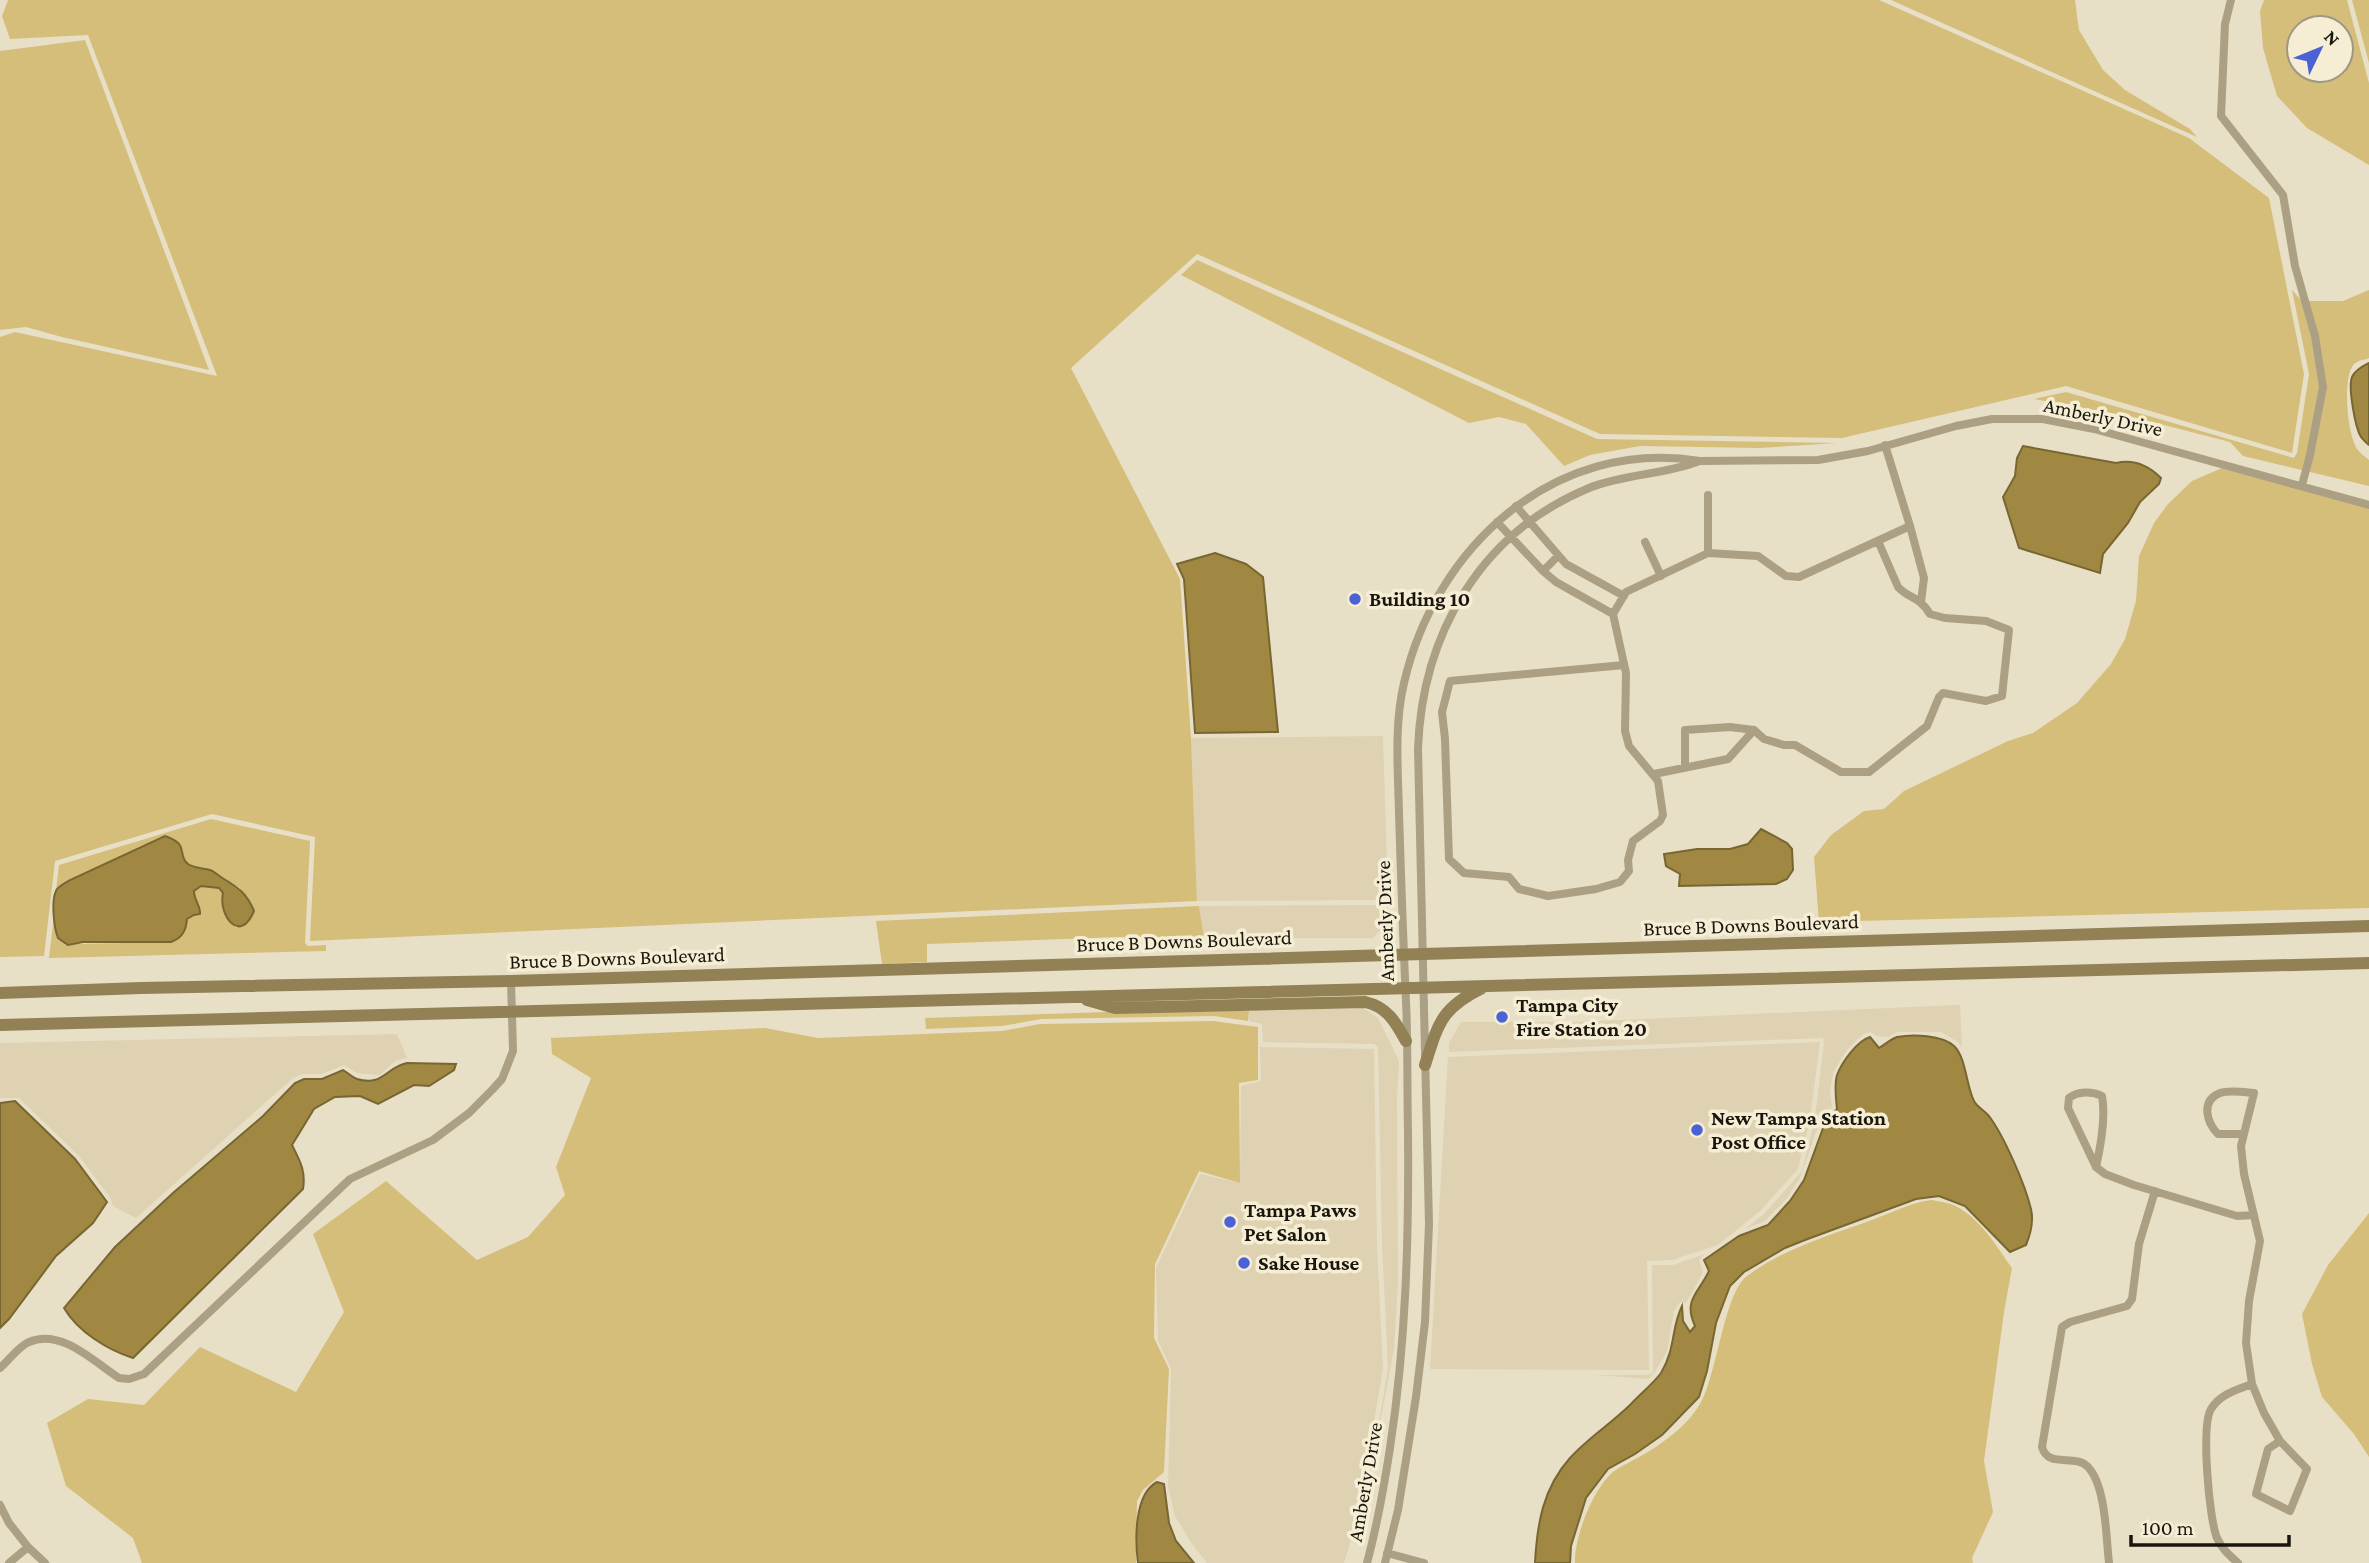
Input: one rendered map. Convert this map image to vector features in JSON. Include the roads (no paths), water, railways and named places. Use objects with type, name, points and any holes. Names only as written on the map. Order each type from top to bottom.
[{"type":"main road","name":"Bruce B Downs Boulevard","points":[[0,993],[154,987],[510,981],[2369,926]]},
{"type":"main road","points":[[0,1025],[2369,963]]},
{"type":"main road","points":[[1425,1065],[1436,1031],[1448,1010],[1458,1001],[1488,986]]},
{"type":"main road","points":[[1076,997],[1115,1008],[1365,1002],[1387,1012],[1406,1041]]},
{"type":"street","points":[[2231,0],[2225,24],[2221,116],[2283,195],[2295,266],[2315,336],[2323,387],[2311,455],[2302,485]]},
{"type":"street","name":"Amberly Drive","points":[[1367,1563],[1385,1476],[1404,1325],[1408,1224],[1398,740],[1403,685],[1420,629],[1442,586],[1471,548],[1516,506],[1556,482],[1599,466],[1644,458],[1700,461],[1818,460],[1840,457],[1992,419],[2043,419],[2094,429],[2369,505]]},
{"type":"street","points":[[1885,445],[1924,578],[1921,602]]},
{"type":"street","name":"Amberly Drive","points":[[1386,1558],[1398,1510],[1425,1322],[1429,1224],[1418,749],[1422,696],[1436,646],[1447,620],[1471,582],[1497,550],[1530,522],[1555,505],[1591,487],[1632,475],[1681,468],[1700,461]]},
{"type":"street","points":[[1708,495],[1708,553]]},
{"type":"street","points":[[1516,506],[1558,556],[1591,579],[1624,596]]},
{"type":"street","points":[[1497,522],[1556,582],[1613,614]]},
{"type":"street","points":[[1624,665],[1450,681],[1442,712],[1448,859],[1464,873],[1509,877],[1519,889],[1548,896],[1596,889],[1620,882],[1629,871],[1628,860],[1633,841],[1660,821],[1663,815],[1658,781],[1629,746],[1626,731],[1626,673],[1613,614],[1626,592],[1708,553],[1758,556],[1786,576],[1799,577],[1910,526]]},
{"type":"street","points":[[1685,766],[1685,730],[1730,727],[1754,730],[1764,739],[1795,745],[1841,772],[1869,772],[1927,726],[1943,693],[1986,701],[2002,696],[2009,629],[1986,621],[1945,618],[1930,614],[1921,602],[1898,587],[1878,541]]},
{"type":"street","points":[[1644,542],[1661,576]]},
{"type":"street","points":[[1543,571],[1558,556]]},
{"type":"street","points":[[1654,775],[1685,766],[1728,759],[1754,730]]},
{"type":"street","points":[[0,1368],[27,1342],[43,1338],[61,1340],[119,1378],[129,1379],[144,1374],[350,1179],[433,1140],[469,1113],[502,1079],[513,1051],[510,981]]},
{"type":"street","points":[[2244,1134],[2218,1135],[2209,1125],[2207,1109],[2211,1098],[2222,1092],[2254,1093],[2244,1134],[2241,1146],[2244,1174],[2259,1241],[2249,1301],[2246,1343],[2252,1384],[2264,1413],[2280,1441],[2307,1469],[2290,1511],[2256,1494],[2268,1449],[2280,1441]]},
{"type":"street","points":[[2096,1167],[2104,1105],[2102,1096],[2096,1093],[2076,1093],[2069,1098],[2068,1108],[2096,1167],[2105,1174],[2237,1216],[2254,1215]]},
{"type":"street","points":[[2109,1563],[2098,1482],[2089,1468],[2079,1460],[2050,1459],[2044,1454],[2042,1447],[2062,1327],[2070,1322],[2127,1306],[2132,1299],[2139,1244],[2155,1191]]},
{"type":"street","points":[[2238,1563],[2223,1550],[2216,1535],[2205,1438],[2209,1411],[2219,1397],[2252,1384]]},
{"type":"street","points":[[0,1505],[9,1524],[28,1548],[45,1563]]},
{"type":"street","points":[[9,1563],[28,1548]]},
{"type":"street","points":[[1370,1552],[1386,1558],[1424,1563]]},
{"type":"place","name":"Building 10","points":[[1355,599]]},
{"type":"place","name":"Tampa City Fire Station 20","points":[[1502,1017]]},
{"type":"place","name":"New Tampa Station Post Office","points":[[1697,1130]]},
{"type":"place","name":"Tampa Paws Pet Salon","points":[[1230,1222]]},
{"type":"place","name":"Sake House","points":[[1244,1263]]}]
